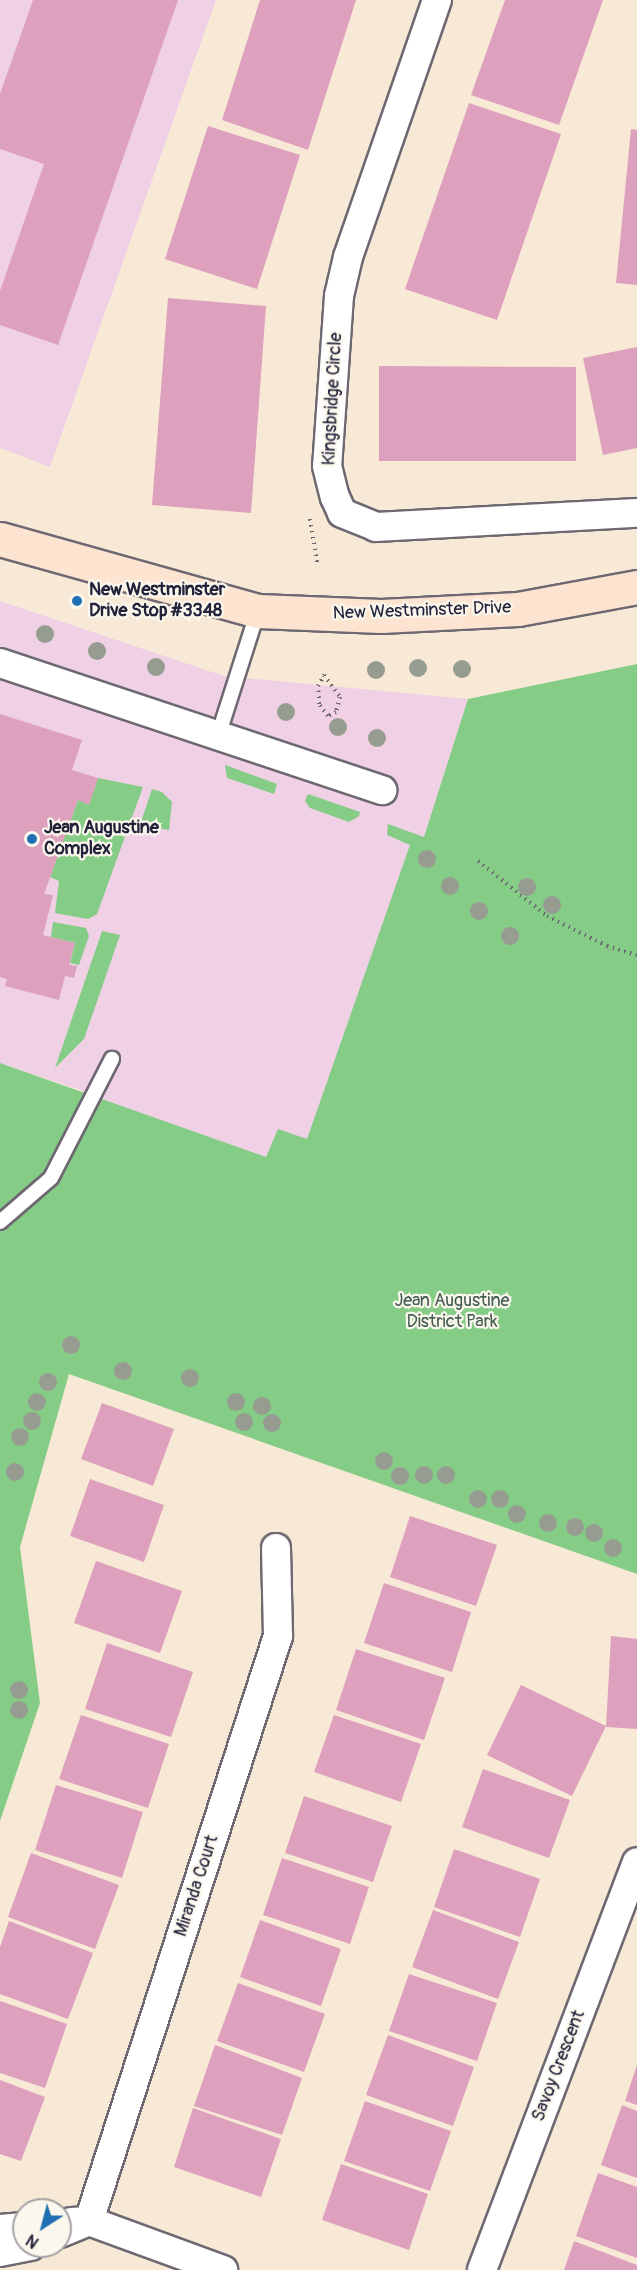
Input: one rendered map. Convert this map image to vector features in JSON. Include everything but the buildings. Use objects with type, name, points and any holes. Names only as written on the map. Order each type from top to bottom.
[{"type":"street","name":"Kingsbridge Circle","points":[[437,0],[348,256],[339,296],[327,466],[335,497],[342,513],[376,527],[637,513]]},
{"type":"street","name":"New Westminster Drive","points":[[0,538],[258,611],[381,616],[518,609],[637,587]]},
{"type":"street","points":[[0,663],[382,790]]},
{"type":"street","name":"Miranda Court","points":[[88,2221],[278,1636],[276,1548]]},
{"type":"street","name":"Savoy Crescent","points":[[483,2270],[637,1863]]},
{"type":"street","points":[[72,2222],[88,2221],[223,2270]]},
{"type":"street","points":[[72,2228],[88,2221]]},
{"type":"lane","points":[[218,736],[258,611]]},
{"type":"lane","points":[[0,1222],[51,1178],[112,1059]]},
{"type":"path","points":[[315,515],[309,520],[317,562]]},
{"type":"path","points":[[324,675],[340,697],[336,712],[328,716],[319,704],[318,686],[324,675]]},
{"type":"path","points":[[478,861],[548,916],[607,946],[637,955]]},
{"type":"shaded area","points":[[0,0],[216,0],[50,467],[0,448]]},
{"type":"shaded area","points":[[0,601],[224,676],[468,699],[318,1186],[77,1089],[0,1063]]},
{"type":"green space","name":"Jean Augustine District Park","points":[[637,664],[637,1574],[69,1374],[20,1547],[40,1703],[0,1821],[0,1063],[266,1157],[278,1129],[307,1139],[410,845],[387,835],[388,824],[424,837],[468,699]]},
{"type":"green space","points":[[225,765],[277,784],[274,794],[227,778]]},
{"type":"green space","points":[[98,778],[143,787],[97,914],[88,919],[55,913],[59,881],[50,877],[78,800],[89,804]]},
{"type":"green space","points":[[152,789],[162,792],[172,802],[169,830],[148,827],[141,822]]},
{"type":"green space","points":[[308,794],[360,812],[359,816],[349,822],[310,808],[305,801]]},
{"type":"green space","points":[[53,922],[86,928],[89,936],[79,965],[70,963],[75,943],[51,937]]},
{"type":"green space","points":[[102,931],[120,935],[84,1039],[55,1068]]},
{"type":"place","name":"New Westminster Drive Stop #3348","points":[[77,601]]},
{"type":"place","name":"Jean Augustine Complex","points":[[32,839]]}]
